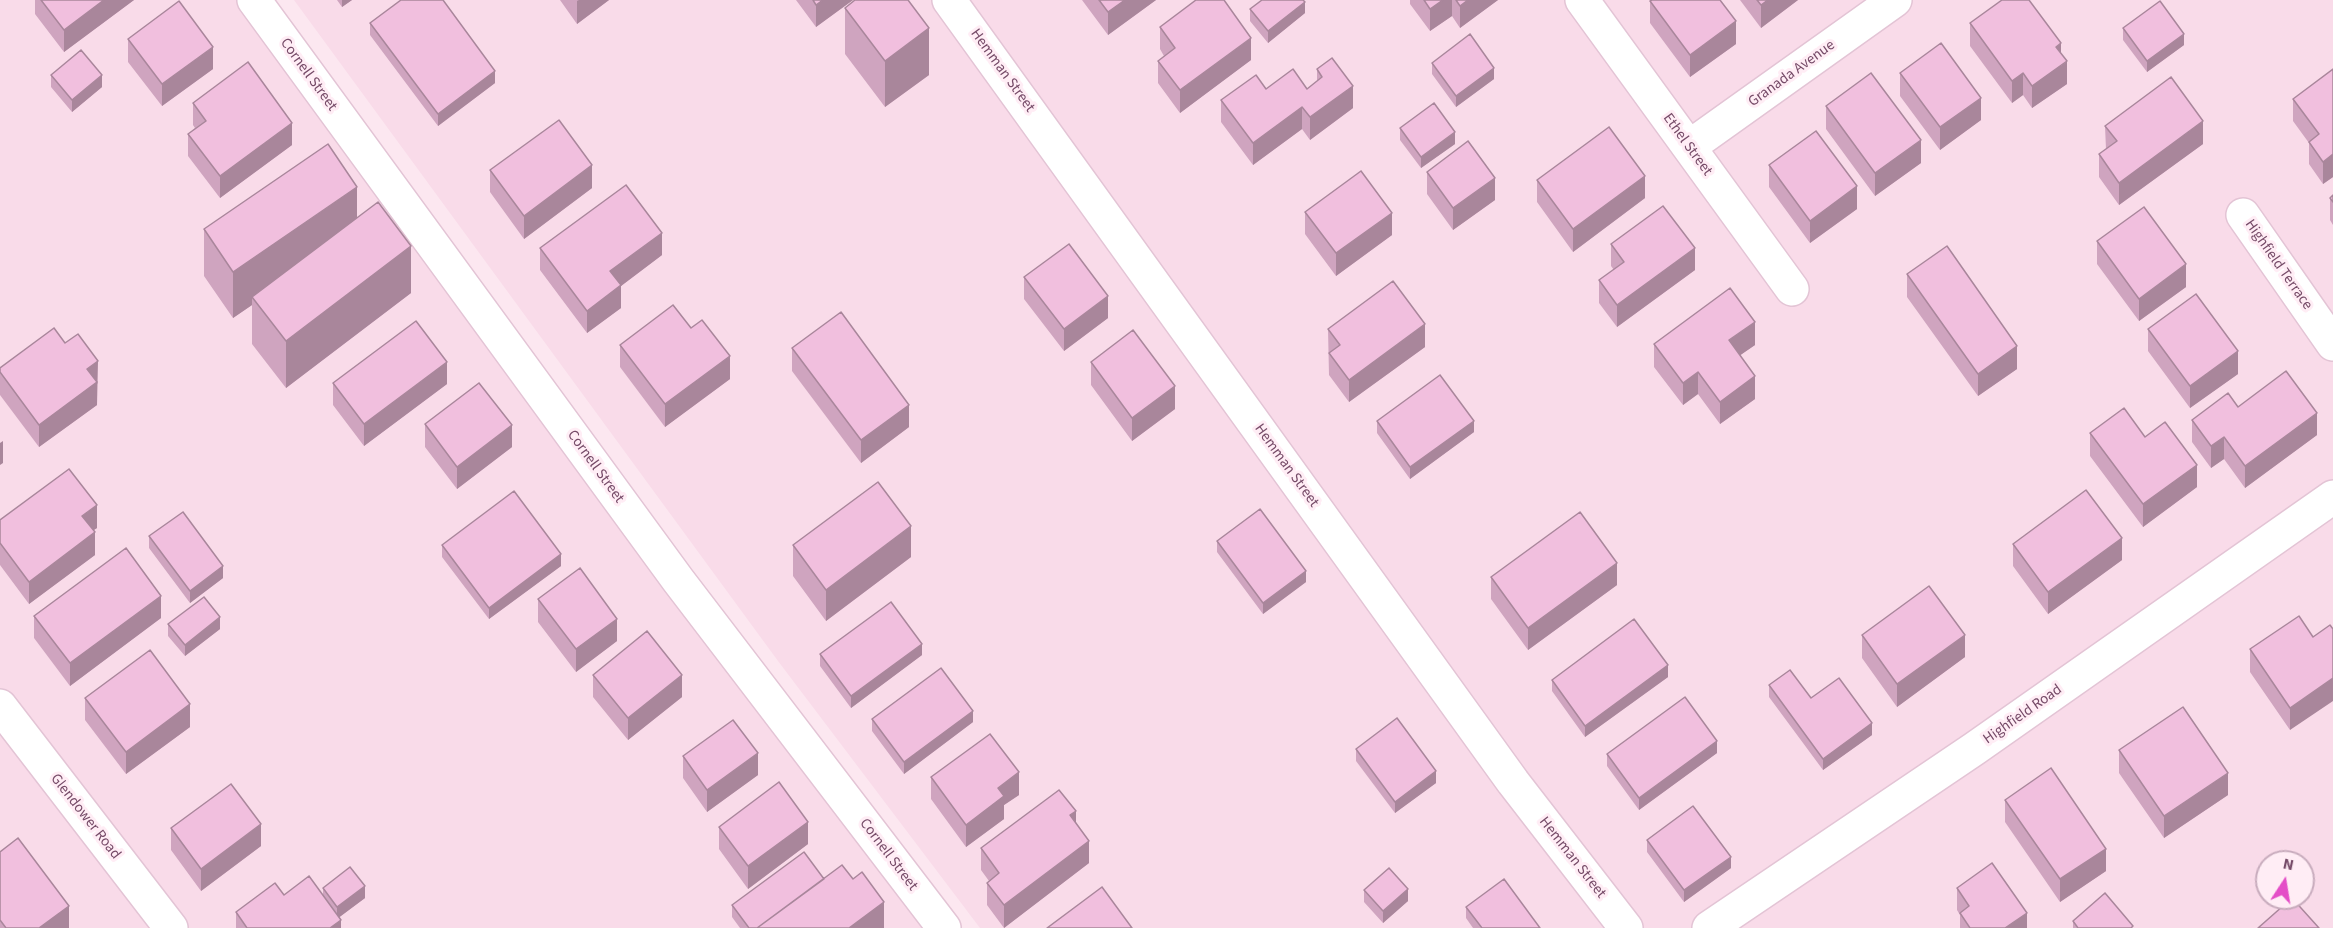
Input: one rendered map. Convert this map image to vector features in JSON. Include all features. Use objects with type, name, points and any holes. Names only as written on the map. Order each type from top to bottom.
[{"type":"street","name":"Cornell Street","points":[[254,0],[671,570],[944,928]]},
{"type":"street","name":"Hemman Street","points":[[949,0],[1513,783],[1626,928]]},
{"type":"street","name":"Ethel Street","points":[[1582,0],[1792,289]]},
{"type":"street","name":"Granada Avenue","points":[[1689,147],[1895,0]]},
{"type":"street","name":"Highfield Terrace","points":[[2243,215],[2333,344]]},
{"type":"street","name":"Highfield Road","points":[[1727,923],[2333,497]]},
{"type":"street","name":"Glendower Road","points":[[0,706],[171,928]]},
{"type":"shaded area","points":[[0,0],[242,0],[938,928],[0,928]]},
{"type":"shaded area","points":[[294,0],[2333,0],[2333,928],[980,928],[778,661]]},
{"type":"building","points":[[41,0],[104,0],[64,30]]},
{"type":"building","points":[[401,0],[443,0],[495,71],[438,114],[370,23]]},
{"type":"building","points":[[813,0],[823,0],[816,5]]},
{"type":"building","points":[[855,0],[908,0],[929,28],[885,61],[845,8]]},
{"type":"building","points":[[1099,0],[1125,0],[1108,12]]},
{"type":"building","points":[[1196,0],[1224,0],[1251,38],[1180,90],[1158,61],[1175,48],[1160,27]]},
{"type":"building","points":[[1262,0],[1303,0],[1305,2],[1268,31],[1250,9]]},
{"type":"building","points":[[1424,0],[1443,0],[1430,9]]},
{"type":"building","points":[[1456,0],[1468,0],[1460,6]]},
{"type":"building","points":[[1720,0],[1736,21],[1690,55],[1650,1]]},
{"type":"building","points":[[1757,0],[1768,0],[1761,5]]},
{"type":"building","points":[[2002,0],[2029,0],[2061,43],[2056,47],[2067,61],[2032,86],[2023,73],[2012,81],[1970,23]]},
{"type":"building","points":[[179,1],[213,47],[162,84],[128,39]]},
{"type":"building","points":[[2160,1],[2184,34],[2147,61],[2123,28]]},
{"type":"building","points":[[1470,34],[1494,68],[1456,96],[1432,63]]},
{"type":"building","points":[[1941,43],[1981,98],[1940,127],[1900,73]]},
{"type":"building","points":[[81,50],[102,75],[72,100],[51,75]]},
{"type":"building","points":[[1332,58],[1353,86],[1310,117],[1302,107],[1253,143],[1221,100],[1256,75],[1266,89],[1293,69],[1307,89],[1322,77],[1317,69]]},
{"type":"building","points":[[248,62],[292,123],[220,176],[188,134],[206,121],[193,103]]},
{"type":"building","points":[[2333,69],[2333,154],[2323,162],[2309,142],[2319,134],[2293,99]]},
{"type":"building","points":[[1871,73],[1921,140],[1875,173],[1826,106]]},
{"type":"building","points":[[2171,77],[2203,121],[2119,183],[2099,154],[2117,141],[2105,126]]},
{"type":"building","points":[[1434,103],[1455,132],[1421,157],[1400,128]]},
{"type":"building","points":[[559,120],[592,165],[524,216],[490,170]]},
{"type":"building","points":[[1609,127],[1645,176],[1573,229],[1537,180]]},
{"type":"building","points":[[1816,131],[1857,186],[1810,221],[1769,165]]},
{"type":"building","points":[[1468,141],[1495,178],[1453,208],[1427,172]]},
{"type":"building","points":[[328,144],[357,187],[233,272],[204,229]]},
{"type":"building","points":[[1361,171],[1392,213],[1336,253],[1305,212]]},
{"type":"building","points":[[626,185],[662,233],[610,271],[621,285],[587,311],[540,248]]},
{"type":"building","points":[[378,202],[411,246],[286,341],[252,297]]},
{"type":"building","points":[[1663,206],[1695,248],[1617,305],[1599,280],[1624,262],[1611,244]]},
{"type":"building","points":[[2144,207],[2186,264],[2139,299],[2097,241]]},
{"type":"building","points":[[1069,244],[1108,296],[1064,329],[1024,277]]},
{"type":"building","points":[[1947,246],[2017,346],[1978,374],[1907,274]]},
{"type":"building","points":[[1393,281],[1425,324],[1349,380],[1329,353],[1340,345],[1328,329]]},
{"type":"building","points":[[1730,288],[1755,322],[1729,340],[1755,376],[1720,402],[1698,372],[1683,383],[1654,344]]},
{"type":"building","points":[[2196,294],[2238,351],[2190,386],[2148,329]]},
{"type":"building","points":[[673,305],[691,328],[702,320],[730,356],[665,404],[620,345]]},
{"type":"building","points":[[841,312],[909,405],[861,440],[792,348]]},
{"type":"building","points":[[416,321],[447,362],[364,424],[333,383]]},
{"type":"building","points":[[54,328],[65,343],[78,334],[98,361],[87,369],[97,382],[39,425],[0,372],[0,368]]},
{"type":"building","points":[[1133,330],[1175,386],[1132,418],[1091,362]]},
{"type":"building","points":[[2286,371],[2317,413],[2245,466],[2224,437],[2211,446],[2192,420],[2228,393],[2238,407]]},
{"type":"building","points":[[1440,375],[1474,421],[1410,467],[1377,421]]},
{"type":"building","points":[[479,383],[512,425],[457,467],[425,424]]},
{"type":"building","points":[[2124,408],[2145,437],[2165,422],[2197,465],[2143,504],[2090,433]]},
{"type":"building","points":[[69,469],[97,505],[82,516],[95,532],[29,582],[0,543],[0,520]]},
{"type":"building","points":[[878,482],[911,526],[826,590],[793,545]]},
{"type":"building","points":[[2086,490],[2122,538],[2048,592],[2013,544]]},
{"type":"building","points":[[514,491],[561,554],[489,608],[442,545]]},
{"type":"building","points":[[1260,509],[1306,571],[1263,603],[1217,541]]},
{"type":"building","points":[[183,512],[223,566],[190,591],[149,536]]},
{"type":"building","points":[[1580,512],[1617,563],[1528,628],[1491,577]]},
{"type":"building","points":[[126,548],[161,596],[70,663],[34,616]]},
{"type":"building","points":[[580,568],[617,619],[576,649],[538,599]]},
{"type":"building","points":[[1929,586],[1965,635],[1897,684],[1862,635]]},
{"type":"building","points":[[204,597],[220,617],[185,645],[168,624]]},
{"type":"building","points":[[891,602],[922,644],[851,696],[820,654]]},
{"type":"building","points":[[2299,616],[2313,637],[2330,625],[2333,629],[2333,678],[2290,708],[2250,649]]},
{"type":"building","points":[[1634,619],[1668,665],[1585,726],[1552,680]]},
{"type":"building","points":[[647,631],[682,675],[628,718],[593,675]]},
{"type":"building","points":[[150,650],[190,704],[126,752],[85,698]]},
{"type":"building","points":[[941,668],[973,711],[904,762],[872,719]]},
{"type":"building","points":[[1790,670],[1811,698],[1839,678],[1872,723],[1823,759],[1769,685]]},
{"type":"building","points":[[1685,697],[1717,741],[1639,798],[1607,754]]},
{"type":"building","points":[[2183,707],[2228,773],[2164,816],[2119,750]]},
{"type":"building","points":[[1397,718],[1436,771],[1395,802],[1356,749]]},
{"type":"building","points":[[733,720],[758,753],[707,790],[683,756]]},
{"type":"building","points":[[990,734],[1019,772],[998,788],[1004,796],[966,825],[931,777]]},
{"type":"building","points":[[2051,768],[2106,849],[2060,879],[2005,800]]},
{"type":"building","points":[[779,782],[808,822],[748,866],[719,827]]},
{"type":"building","points":[[231,784],[261,824],[201,869],[171,828]]},
{"type":"building","points":[[1059,790],[1076,811],[1070,815],[1089,841],[1004,905],[987,883],[999,873],[981,848]]},
{"type":"building","points":[[1693,806],[1731,857],[1684,890],[1647,840]]},
{"type":"building","points":[[18,838],[69,906],[39,928],[6,928],[0,920],[0,852]]},
{"type":"building","points":[[804,852],[824,879],[757,928],[749,928],[732,905]]},
{"type":"building","points":[[1992,863],[2027,913],[2005,928],[1970,928],[1960,913],[1969,906],[1957,888]]},
{"type":"building","points":[[842,865],[853,879],[862,872],[884,902],[849,928],[757,928]]},
{"type":"building","points":[[350,867],[365,886],[337,907],[323,888]]},
{"type":"building","points":[[1389,868],[1408,889],[1383,911],[1364,890]]},
{"type":"building","points":[[309,876],[341,920],[330,928],[247,928],[236,912],[275,883],[284,895]]},
{"type":"building","points":[[1504,879],[1540,928],[1482,928],[1466,907]]},
{"type":"building","points":[[1102,887],[1132,928],[1047,928]]},
{"type":"building","points":[[2105,893],[2133,926],[2131,928],[2078,928],[2073,921]]},
{"type":"building","points":[[2278,910],[2303,910],[2319,928],[2258,928]]}]
